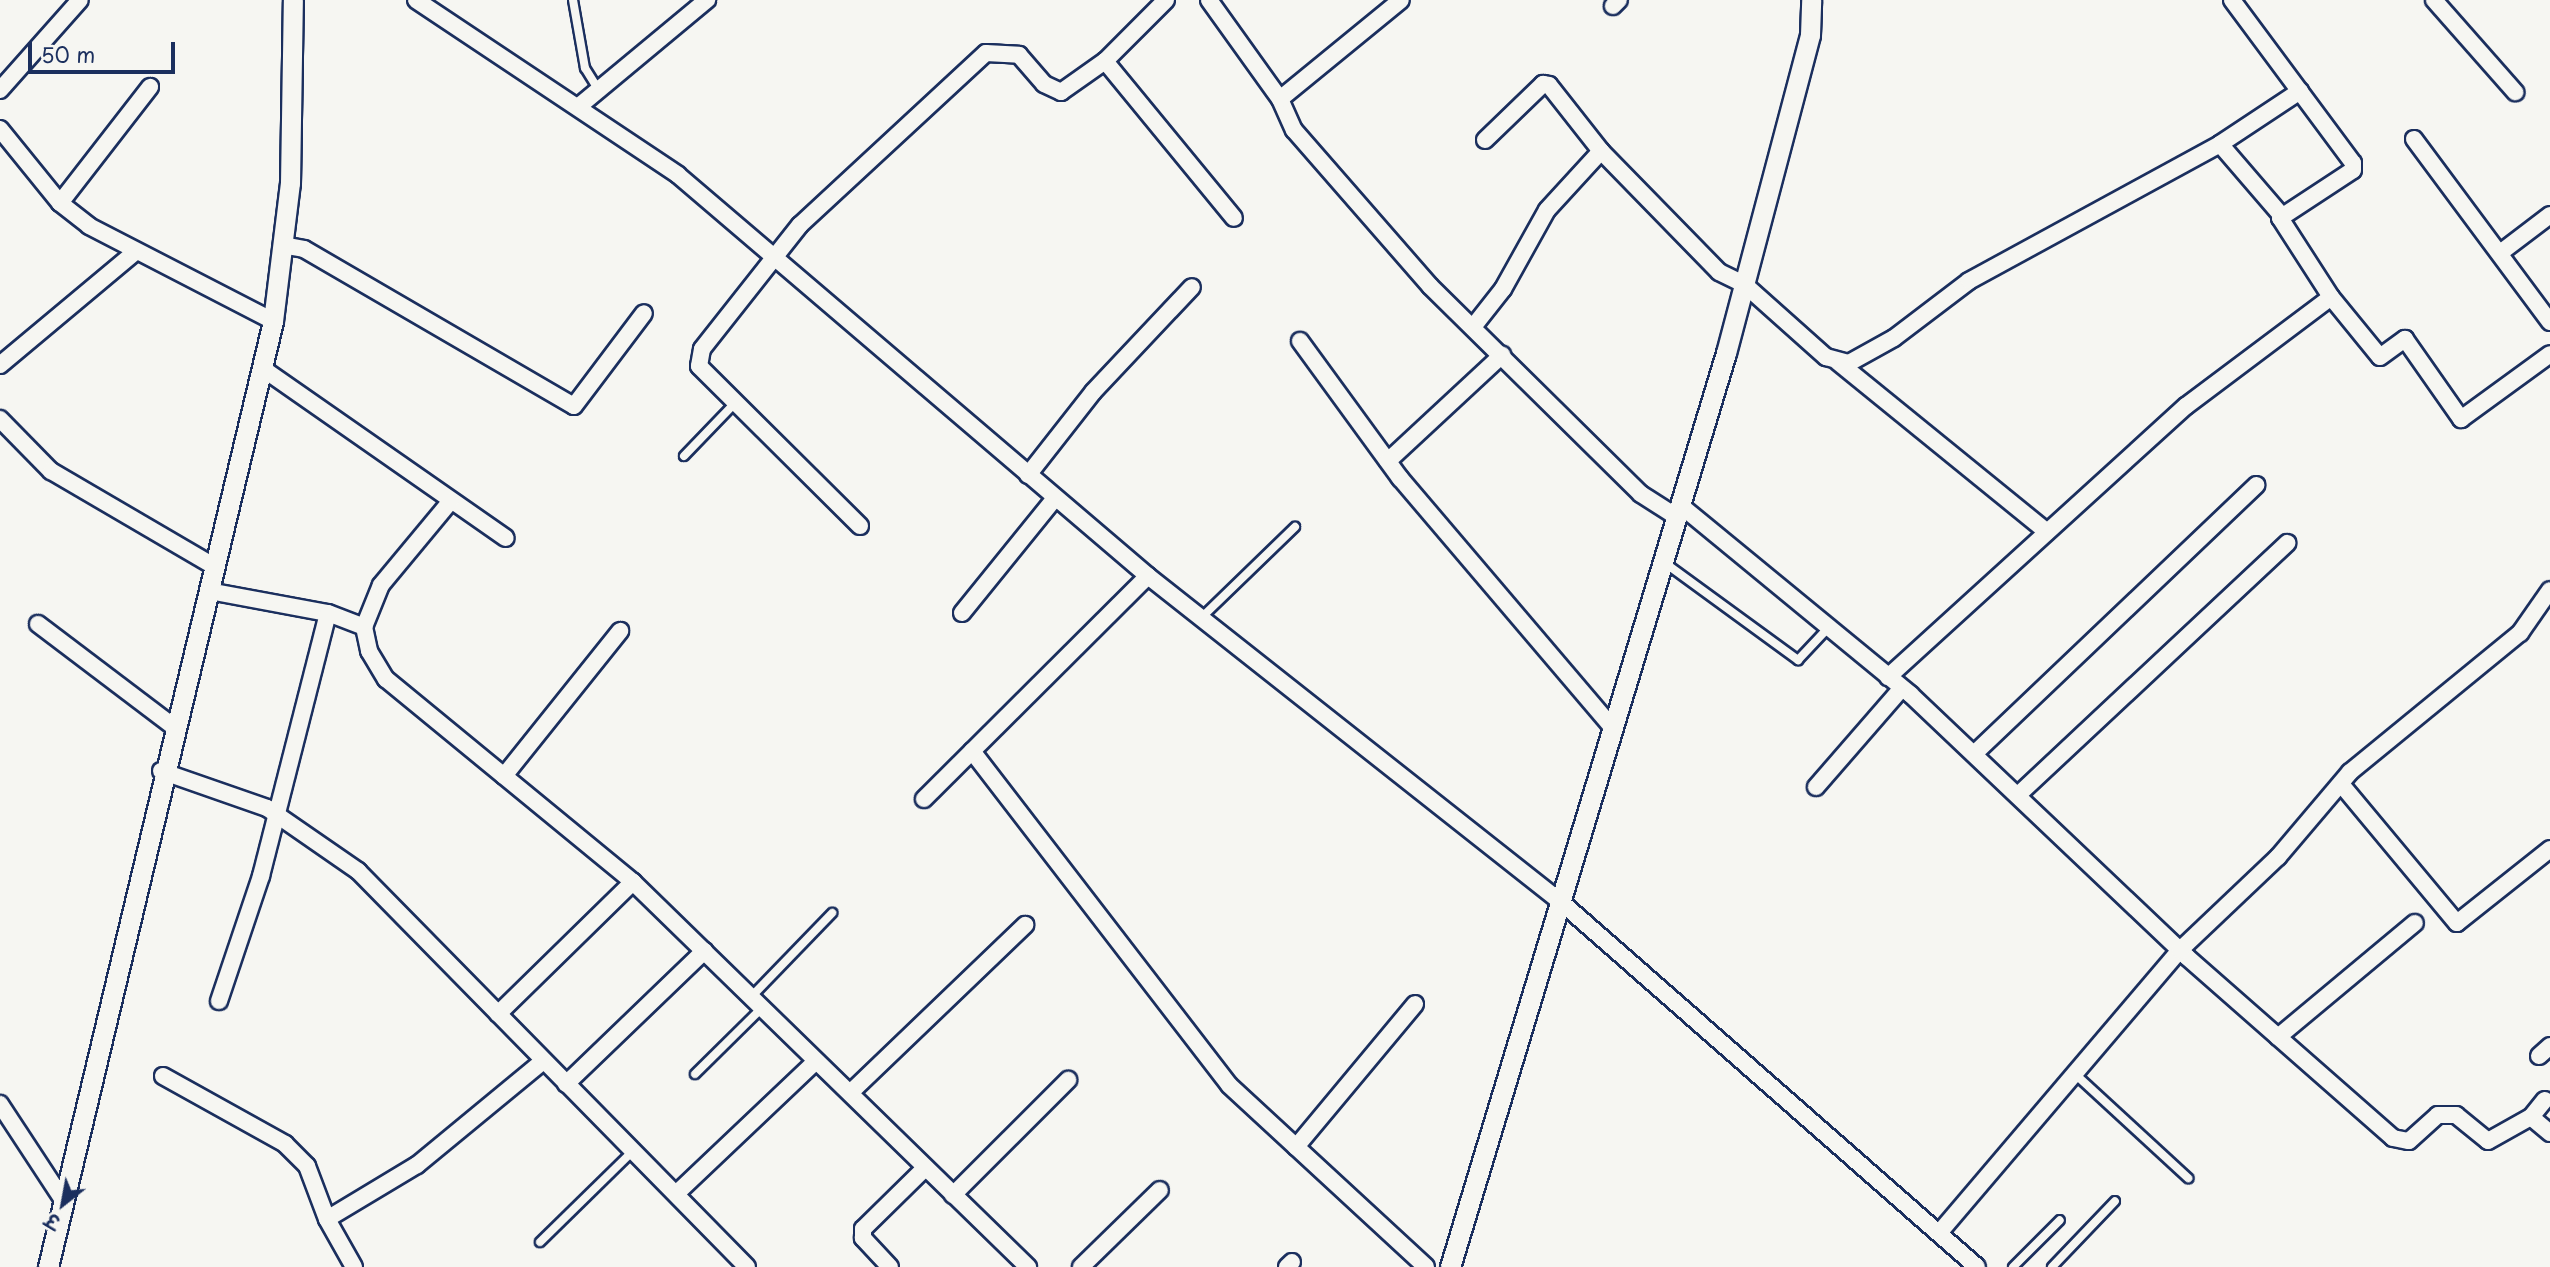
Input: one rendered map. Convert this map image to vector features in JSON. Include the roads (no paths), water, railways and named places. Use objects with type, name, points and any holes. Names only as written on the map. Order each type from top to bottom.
[{"type":"street","points":[[0,90],[80,0]]},
{"type":"street","points":[[48,1267],[63,1200],[114,1011],[161,771],[209,592],[273,321],[282,245],[293,0]]},
{"type":"street","points":[[416,0],[678,175],[779,258],[1148,576],[1561,902],[1977,1267]]},
{"type":"street","points":[[578,107],[707,0]]},
{"type":"street","points":[[860,526],[696,359],[779,258],[800,225],[986,53],[1019,55],[1044,84],[1061,92],[1105,61],[1166,0]]},
{"type":"street","points":[[1209,0],[1280,99],[1294,130],[1473,327],[1641,494],[1679,511],[1831,625],[1974,754],[2180,950],[2393,1138],[2409,1141],[2438,1115],[2456,1115],[2488,1141],[2531,1117],[2545,1100]]},
{"type":"street","points":[[1280,99],[1401,0]]},
{"type":"street","points":[[1450,1267],[1679,511],[1744,284],[1810,35],[1811,0]]},
{"type":"street","points":[[2232,0],[2354,166],[2281,215]]},
{"type":"street","points":[[2434,0],[2515,92]]},
{"type":"street","points":[[1105,61],[1234,218]]},
{"type":"street","points":[[1485,140],[1546,84],[1601,151],[1719,272],[1744,284],[2047,532]]},
{"type":"street","points":[[60,203],[150,87]]},
{"type":"street","points":[[1838,362],[1865,355],[1969,281],[2220,144],[2300,91]]},
{"type":"street","points":[[1,132],[60,203],[135,252],[273,321]]},
{"type":"street","points":[[2414,139],[2550,322]]},
{"type":"street","points":[[2220,144],[2281,215],[2331,297],[2380,357],[2405,339],[2461,419],[2550,354]]},
{"type":"street","points":[[1473,327],[1503,289],[1547,210],[1601,151]]},
{"type":"street","points":[[2500,253],[2550,215]]},
{"type":"street","points":[[282,245],[304,249],[456,332],[574,406],[644,313]]},
{"type":"street","points":[[0,365],[135,252]]},
{"type":"street","points":[[1028,475],[1093,392],[1192,287]]},
{"type":"street","points":[[1888,677],[2186,406],[2331,297]]},
{"type":"street","points":[[1300,341],[1388,461],[1613,728]]},
{"type":"street","points":[[1388,461],[1502,355]]},
{"type":"street","points":[[262,369],[450,502],[506,538]]},
{"type":"street","points":[[0,419],[51,471],[215,567]]},
{"type":"street","points":[[1974,754],[2256,485]]},
{"type":"street","points":[[962,613],[1055,498]]},
{"type":"street","points":[[450,502],[381,585],[364,627],[369,651],[386,679],[633,882],[1028,1267]]},
{"type":"street","points":[[2018,795],[2287,543]]},
{"type":"street","points":[[924,799],[1148,576]]},
{"type":"street","points":[[1939,1233],[2180,950],[2277,857],[2341,784],[2545,611],[2550,590]]},
{"type":"street","points":[[209,592],[328,613],[364,627]]},
{"type":"street","points":[[219,1001],[277,814],[328,613]]},
{"type":"street","points":[[38,624],[173,726]]},
{"type":"street","points":[[504,776],[620,631]]},
{"type":"street","points":[[1816,787],[1902,688]]},
{"type":"street","points":[[972,751],[1229,1085],[1426,1267]]},
{"type":"street","points":[[161,771],[277,814],[358,872],[542,1061],[678,1192],[747,1267]]},
{"type":"street","points":[[2341,784],[2457,923],[2550,849]]},
{"type":"street","points":[[498,1014],[633,882]]},
{"type":"street","points":[[2278,1037],[2415,923]]},
{"type":"street","points":[[850,1093],[1025,925]]},
{"type":"street","points":[[566,1084],[704,951]]},
{"type":"street","points":[[1296,1147],[1415,1004]]},
{"type":"street","points":[[678,1192],[816,1060]]},
{"type":"street","points":[[327,1219],[417,1165],[542,1061]]},
{"type":"street","points":[[163,1076],[285,1144],[307,1166],[327,1219],[354,1267]]},
{"type":"street","points":[[953,1195],[1068,1080]]},
{"type":"street","points":[[0,1104],[63,1200]]},
{"type":"street","points":[[2531,1117],[2550,1133]]},
{"type":"street","points":[[890,1267],[863,1238],[863,1229],[926,1168]]},
{"type":"street","points":[[1081,1267],[1160,1190]]},
{"type":"lane","points":[[573,0],[585,68],[598,90]]},
{"type":"lane","points":[[684,457],[737,401]]},
{"type":"lane","points":[[1201,618],[1295,527]]},
{"type":"lane","points":[[1663,562],[1798,660],[1831,625]]},
{"type":"lane","points":[[695,1074],[832,913]]},
{"type":"lane","points":[[2075,1074],[2188,1178]]},
{"type":"lane","points":[[540,1242],[634,1150]]},
{"type":"lane","points":[[2052,1267],[2115,1200]]},
{"type":"lane","points":[[2013,1267],[2060,1220]]}]
